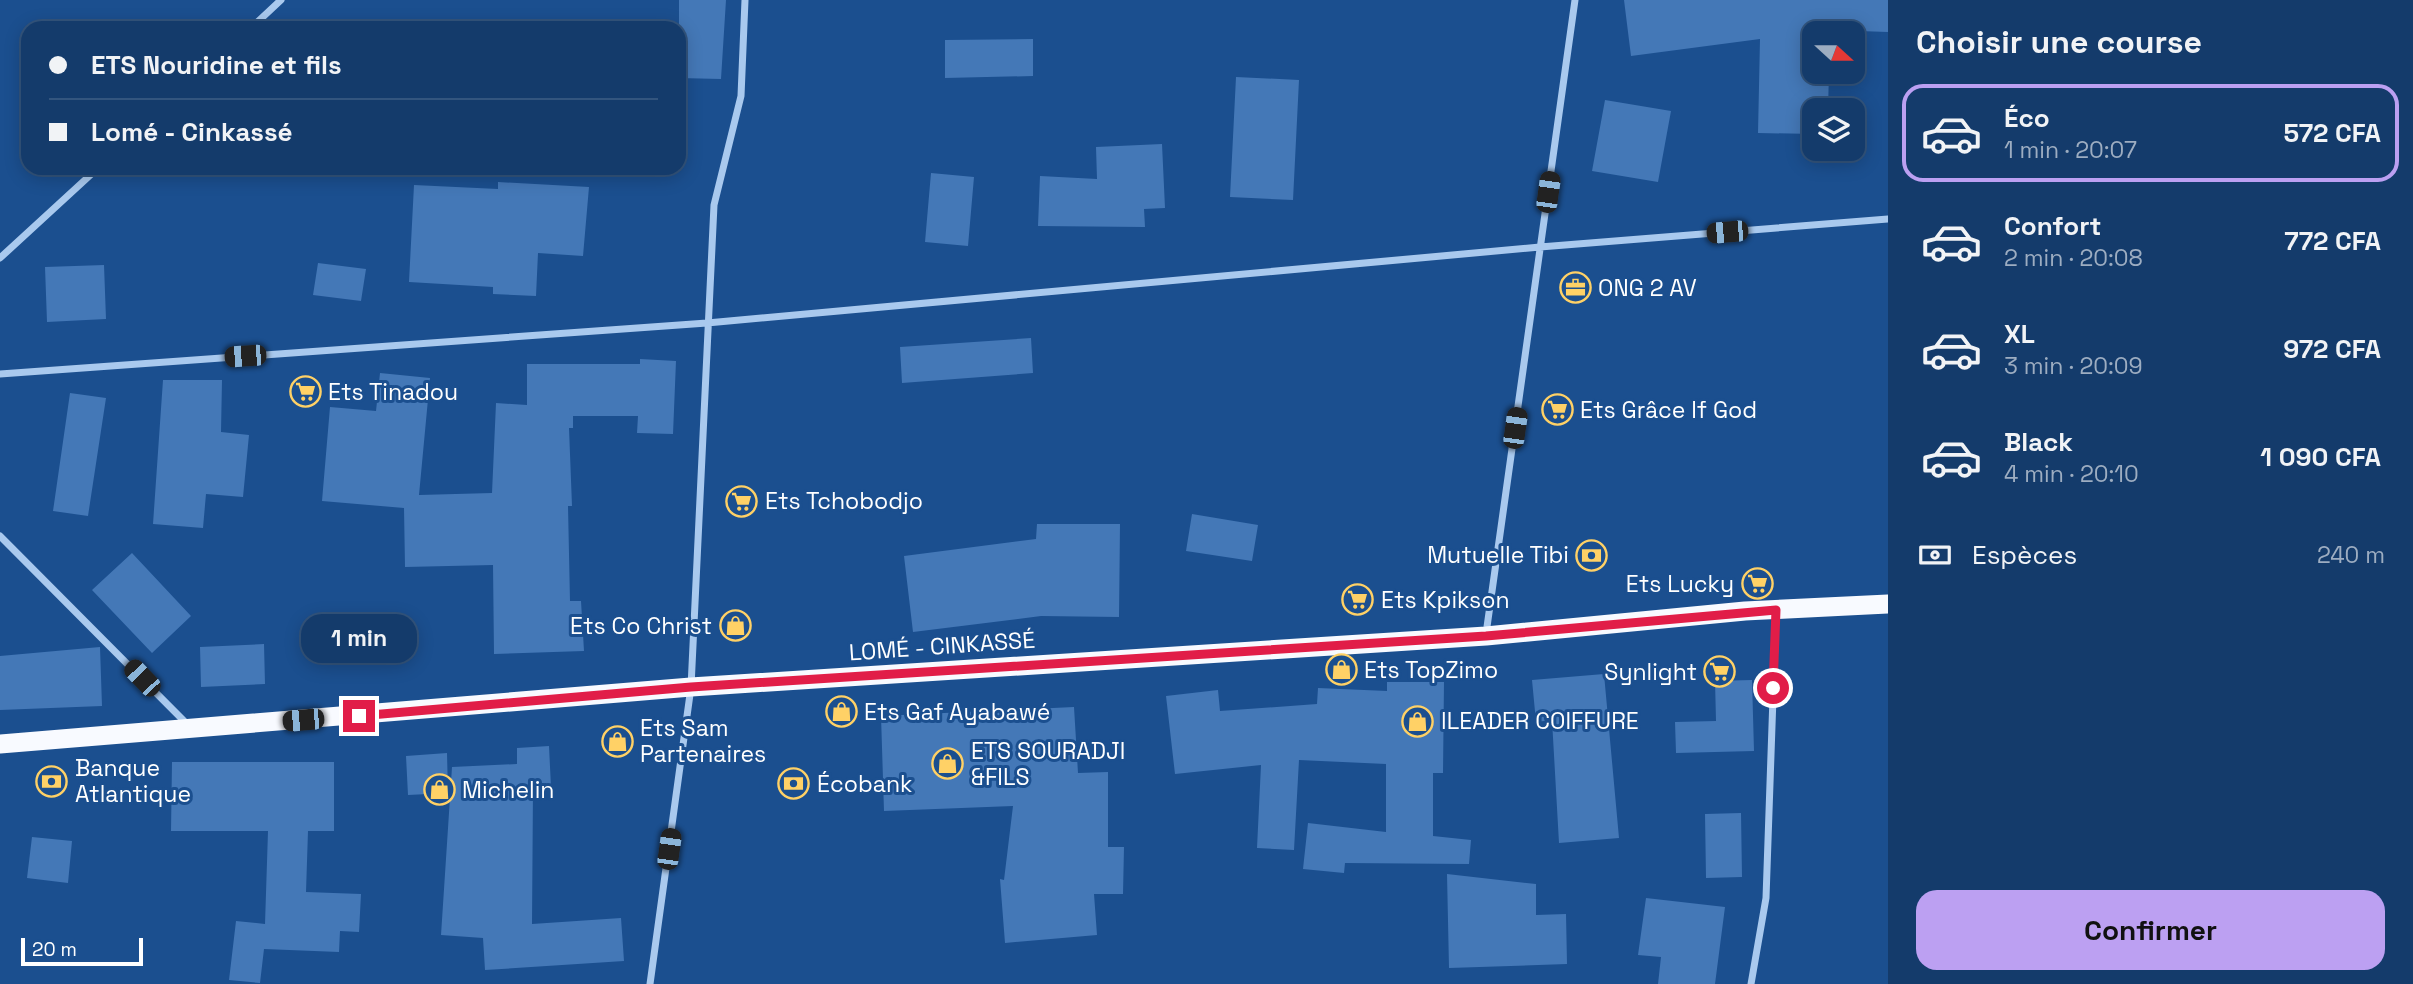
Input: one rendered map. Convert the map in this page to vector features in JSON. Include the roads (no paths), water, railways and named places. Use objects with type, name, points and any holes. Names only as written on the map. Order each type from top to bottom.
[{"type":"highway","name":"LOMÉ - CINKASSÉ","points":[[0,744],[691,687],[1486,636],[1776,610],[1888,604]]},
{"type":"street","points":[[258,21],[281,0]]},
{"type":"street","points":[[650,984],[691,687],[714,205],[741,96],[745,0]]},
{"type":"street","points":[[1486,636],[1575,0]]},
{"type":"street","points":[[0,258],[90,175]]},
{"type":"street","points":[[0,374],[707,323],[1540,247],[1888,219]]},
{"type":"street","points":[[0,536],[192,730]]},
{"type":"street","points":[[1751,984],[1766,898],[1776,610]]},
{"type":"place","name":"ONG 2 AV","points":[[1575,288]]},
{"type":"place","name":"Ets Tinadou","points":[[305,392]]},
{"type":"place","name":"Ets Grâce If God","points":[[1557,410]]},
{"type":"place","name":"Ets Tchobodjo","points":[[742,501]]},
{"type":"place","name":"Mutuelle Tibi","points":[[1592,555]]},
{"type":"place","name":"Ets Lucky","points":[[1757,584]]},
{"type":"place","name":"Ets Kpikson","points":[[1358,600]]},
{"type":"place","name":"Ets Co Christ","points":[[735,626]]},
{"type":"place","name":"Ets TopZimo","points":[[1341,670]]},
{"type":"place","name":"Synlight","points":[[1720,672]]},
{"type":"place","name":"Ets Gaf Ayabawé","points":[[841,712]]},
{"type":"place","name":"lLEADER COIFFURE","points":[[1418,721]]},
{"type":"place","name":"Ets Sam Partenaires","points":[[617,741]]},
{"type":"place","name":"ETS SOURADJI &FILS","points":[[948,764]]},
{"type":"place","name":"Banque Atlantique","points":[[52,781]]},
{"type":"place","name":"Écobank","points":[[794,784]]},
{"type":"place","name":"Michelin","points":[[439,790]]}]
